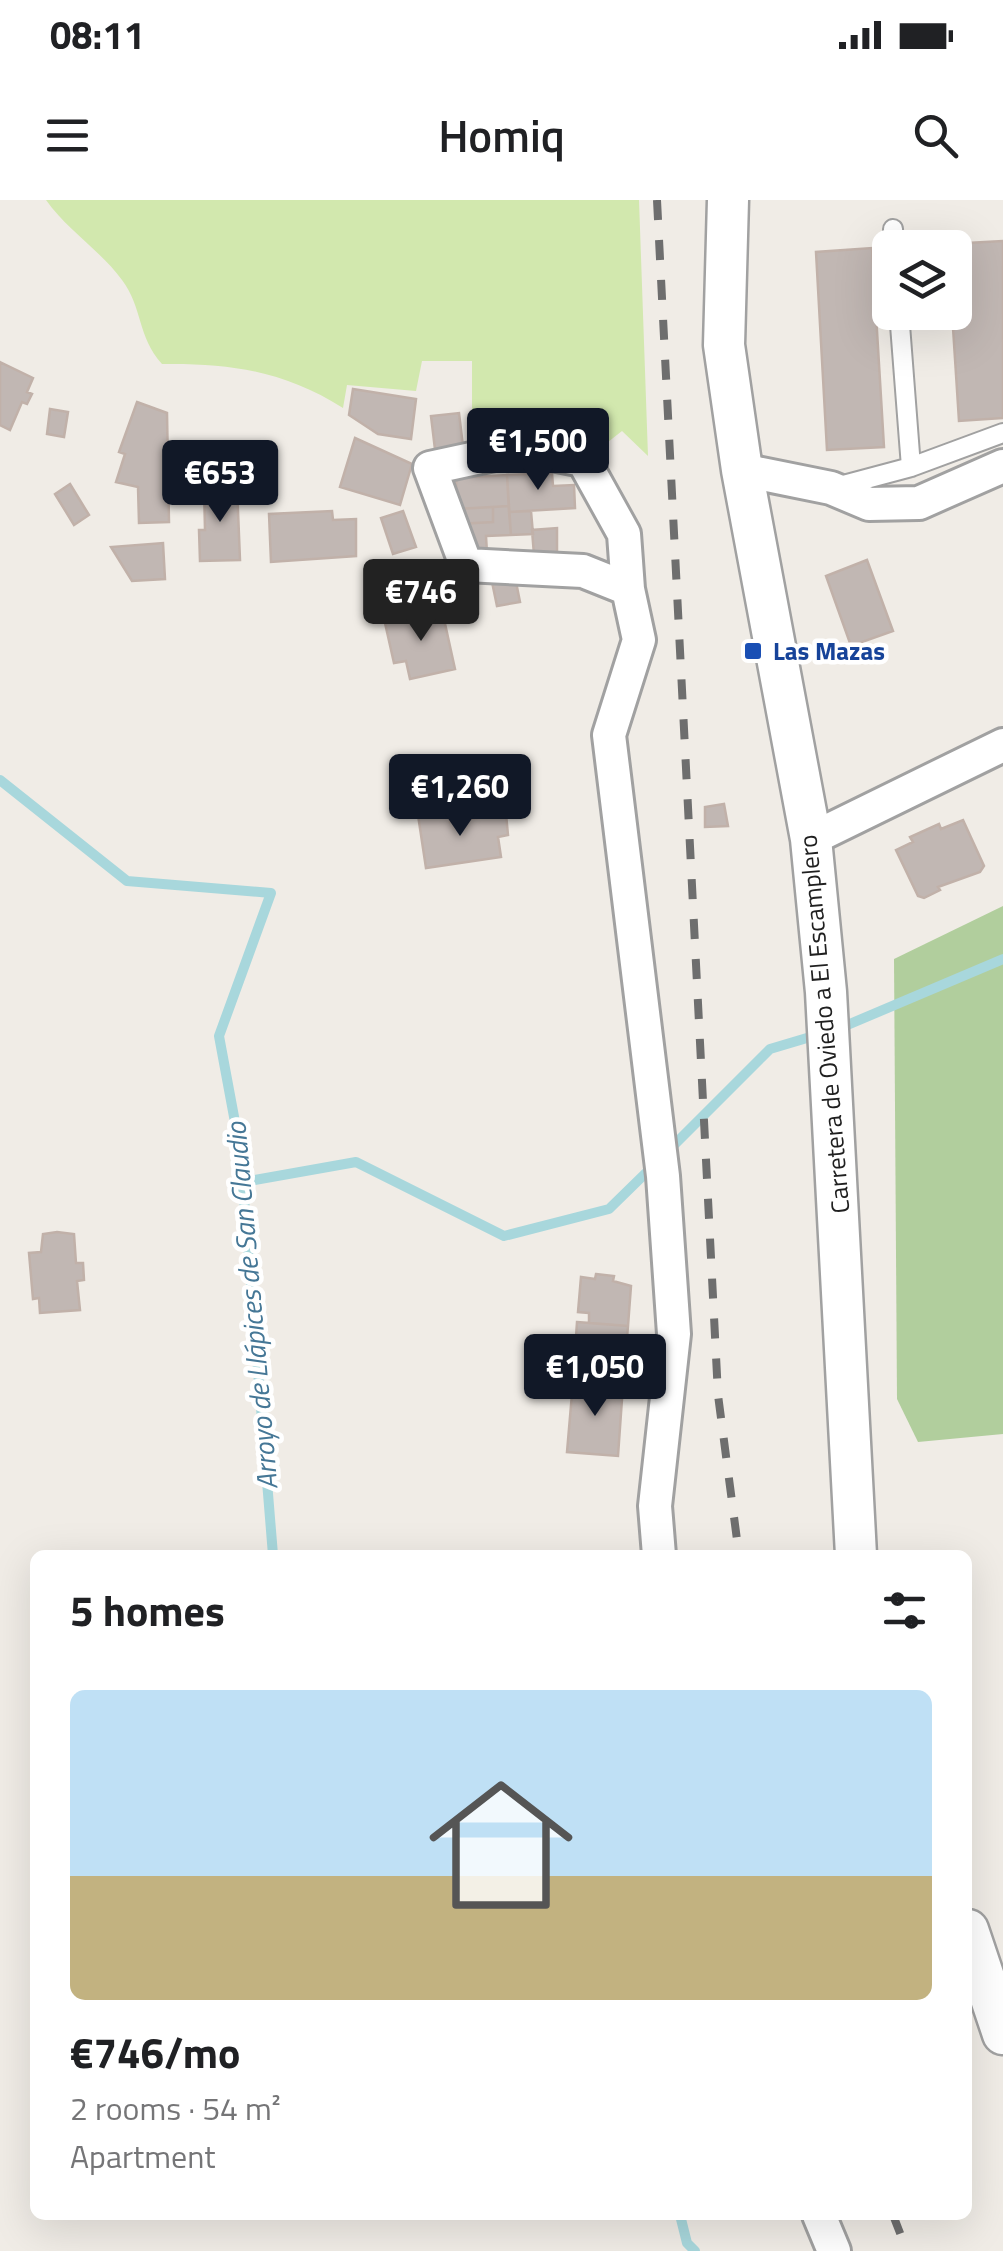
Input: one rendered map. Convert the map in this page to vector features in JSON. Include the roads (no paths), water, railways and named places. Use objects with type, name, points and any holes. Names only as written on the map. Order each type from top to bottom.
[{"type":"street","name":"Carretera de Oviedo a El Escamplero","points":[[728,200],[724,345],[742,470],[810,839],[828,1010],[856,1550]]},
{"type":"street","points":[[628,590],[584,572],[466,565],[430,468],[522,448],[584,460],[624,534],[628,590],[639,640],[609,735],[664,1176],[674,1334],[654,1506],[658,1550]]},
{"type":"street","points":[[742,470],[831,488],[869,504],[919,504],[1003,466]]},
{"type":"street","points":[[810,839],[1003,745]]},
{"type":"street","points":[[972,1942],[1003,2034]]},
{"type":"street","points":[[820,2220],[834,2251]]},
{"type":"lane","points":[[900,330],[911,467]]},
{"type":"lane","points":[[831,488],[911,467],[1003,433]]},
{"type":"waterway","name":"Arroyo de Llápices de San Claudio","points":[[0,780],[127,881],[271,893],[219,1036],[240,1149],[273,1550]]},
{"type":"waterway","points":[[838,1029],[1003,959]]},
{"type":"waterway","points":[[668,1151],[770,1049],[817,1035]]},
{"type":"waterway","points":[[243,1182],[356,1162],[504,1236],[609,1209],[653,1166]]},
{"type":"waterway","name":"Arroyo de Llápices de San Claudio","points":[[681,2220],[687,2243],[695,2251]]},
{"type":"railway","points":[[657,200],[718,1395],[738,1550]]},
{"type":"railway","points":[[895,2220],[907,2251]]},
{"type":"place","name":"Las Mazas","points":[[753,651]]}]
